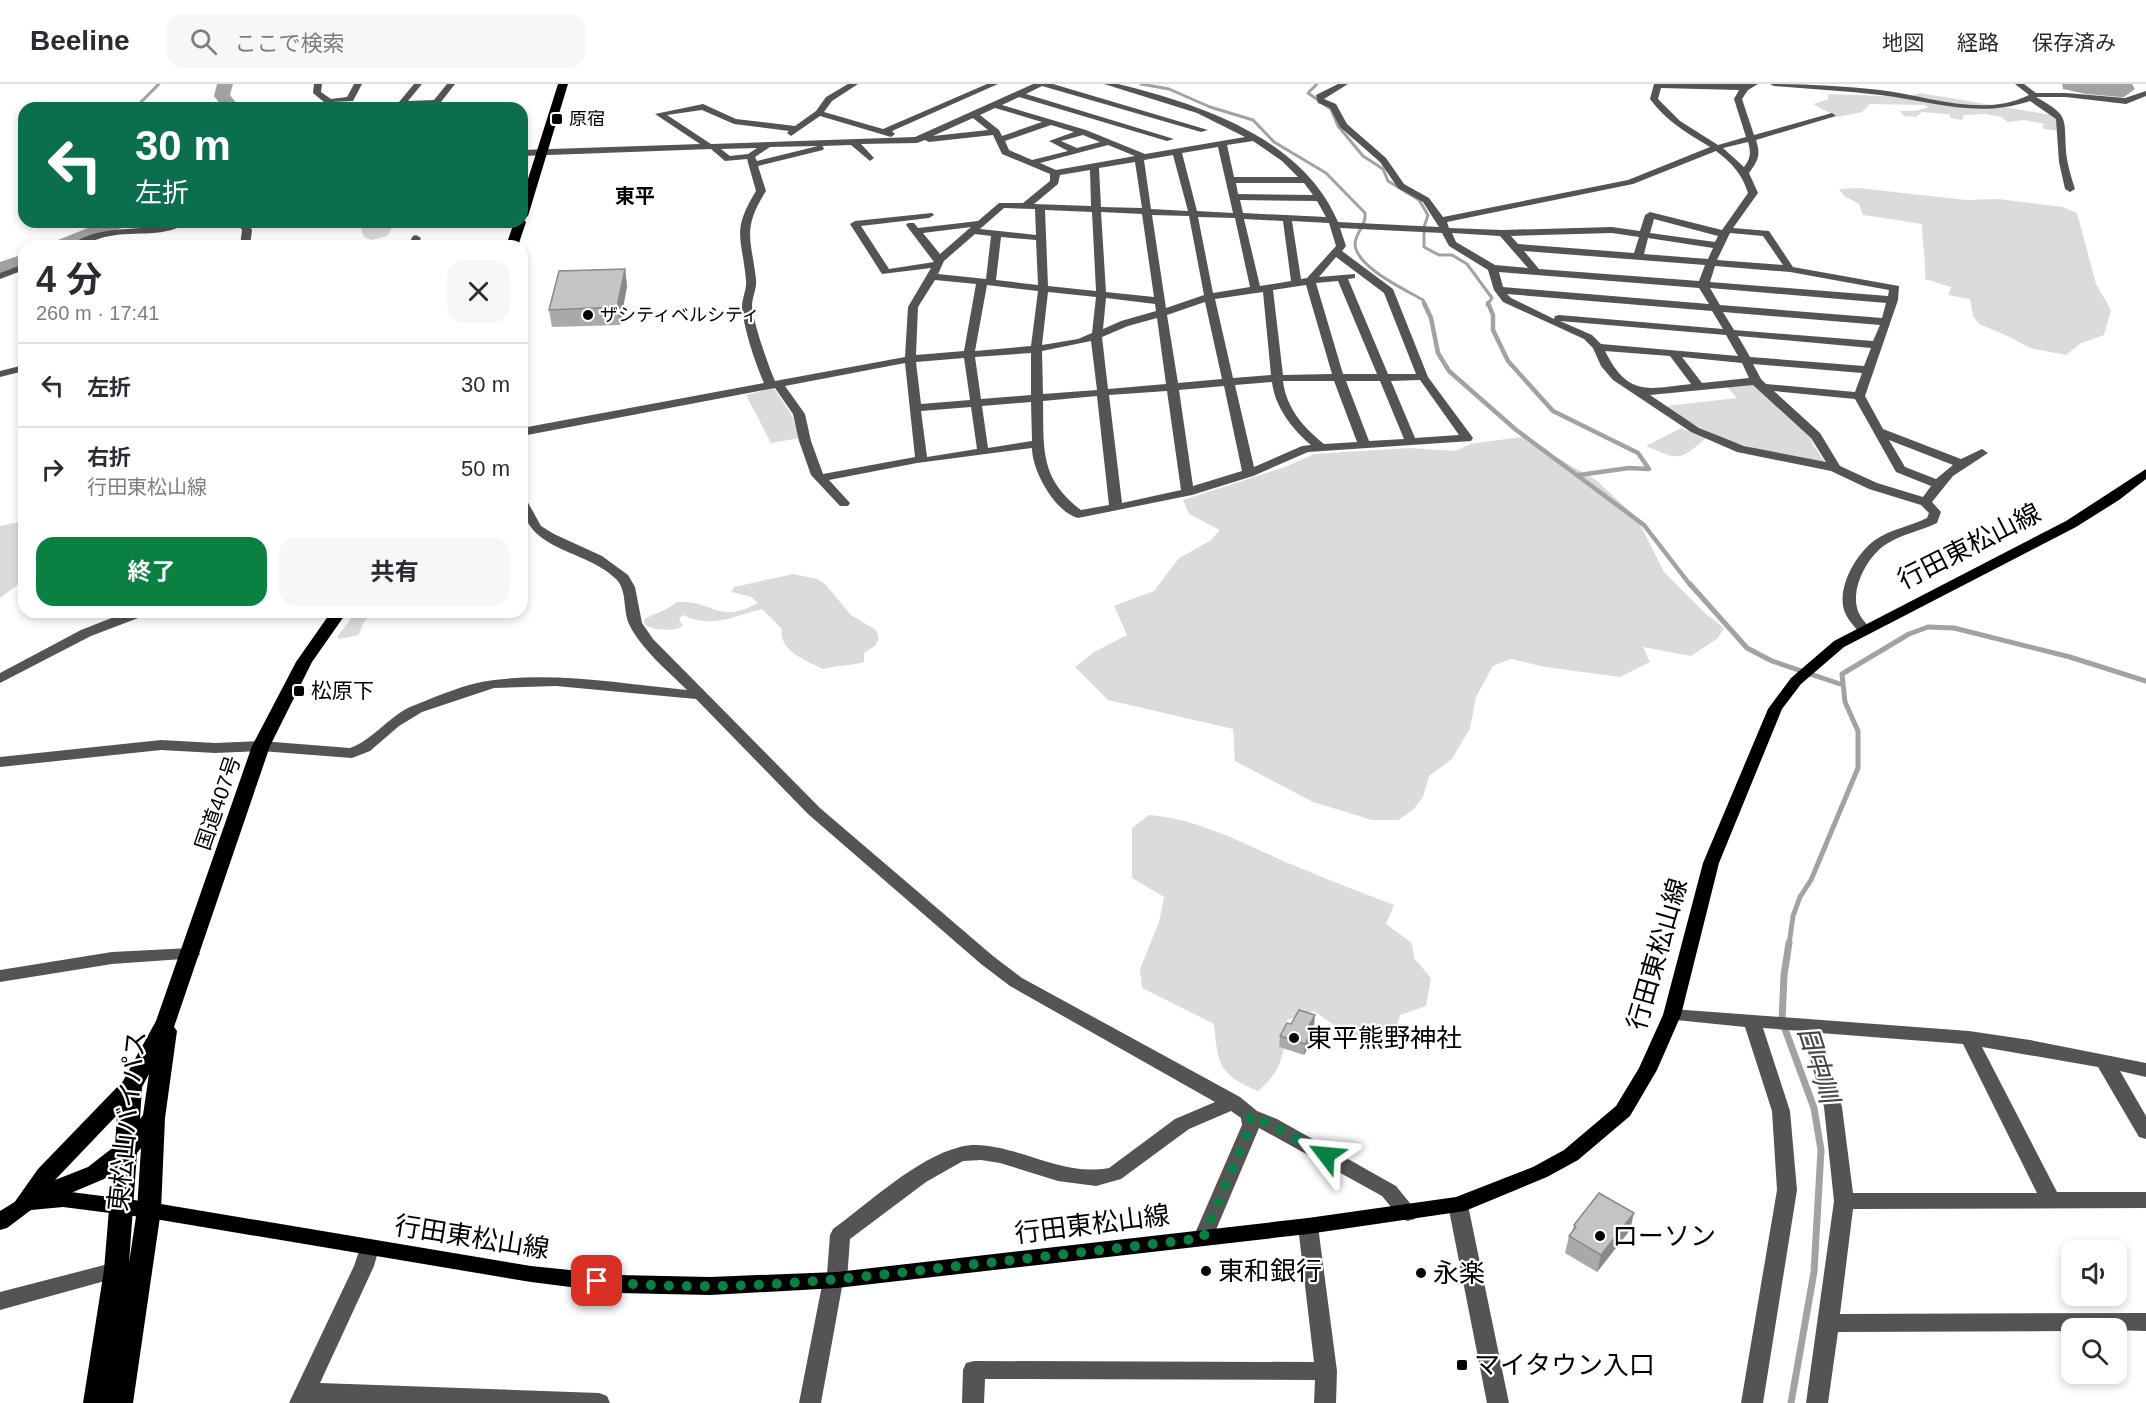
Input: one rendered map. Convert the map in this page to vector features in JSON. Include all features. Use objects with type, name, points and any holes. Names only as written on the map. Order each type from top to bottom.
[{"type":"highway","points":[[528,197],[563,84]]},
{"type":"highway","name":"国道407号","points":[[167,1021],[261,746],[304,662],[334,618]]},
{"type":"highway","name":"東松山バイパス","points":[[96,1403],[116,1270],[131,1087],[167,1021]]},
{"type":"highway","name":"東松山バイパス","points":[[120,1403],[149,1210],[154,1118],[167,1021]]},
{"type":"highway","points":[[26,1203],[46,1175],[131,1087]]},
{"type":"highway","points":[[26,1203],[88,1177],[125,1151],[154,1118]]},
{"type":"main road","name":"行田東松山線","points":[[26,1203],[48,1199],[149,1210],[531,1274],[618,1284],[710,1286],[835,1280],[1308,1226],[1458,1205],[1540,1172],[1571,1155],[1623,1111],[1648,1070],[1672,1015],[1711,863],[1775,709],[1788,687],[1806,669],[1839,644],[2061,530],[2143,479]]},
{"type":"main road","points":[[0,1222],[26,1203]]},
{"type":"street","points":[[318,84],[317,93],[324,102]]},
{"type":"street","points":[[340,102],[350,99],[358,84]]},
{"type":"street","points":[[403,102],[418,84]]},
{"type":"street","points":[[440,102],[451,84]]},
{"type":"street","points":[[752,160],[819,113],[830,99],[854,84]]},
{"type":"street","points":[[883,132],[994,84]]},
{"type":"street","points":[[918,140],[1042,84],[1204,130]]},
{"type":"street","points":[[1108,84],[1164,98],[1231,125],[1254,138],[1305,180],[1320,198],[1333,223],[1341,246],[1310,281]]},
{"type":"street","points":[[1344,84],[1319,97],[1321,101],[1333,106],[1343,125],[1383,160],[1401,186],[1426,200],[1452,244],[1493,268],[1893,300]]},
{"type":"street","points":[[1703,284],[1726,232],[1753,193],[1745,172],[1731,158],[1665,114],[1654,99],[1657,85],[1745,88],[1754,84]]},
{"type":"street","points":[[1774,84],[1881,93],[1967,107],[1996,108],[2033,97],[2066,95],[2126,101],[2146,93]]},
{"type":"street","points":[[2019,84],[2033,97],[2053,110],[2064,126],[2062,159],[2070,189]]},
{"type":"street","points":[[1745,88],[1738,99],[1755,150],[1754,160],[1745,172]]},
{"type":"street","points":[[1018,94],[1178,136]]},
{"type":"street","points":[[953,101],[984,109]]},
{"type":"street","points":[[994,105],[1083,132],[1140,156]]},
{"type":"street","points":[[797,129],[734,121],[703,107],[659,114],[728,159],[752,160],[810,152],[828,143],[854,123]]},
{"type":"street","points":[[819,113],[918,140],[933,151]]},
{"type":"street","points":[[974,114],[998,136],[1005,152],[1055,173],[1095,167],[1140,156],[1178,152],[1254,138]]},
{"type":"street","points":[[1443,226],[1630,182],[1715,148],[1752,140],[1832,116]]},
{"type":"street","points":[[528,153],[998,136],[1051,122]]},
{"type":"street","points":[[1140,156],[1178,136],[1231,125]]},
{"type":"street","points":[[1076,151],[1053,141],[1083,132]]},
{"type":"street","points":[[853,142],[870,158]]},
{"type":"street","points":[[1031,163],[1111,142]]},
{"type":"street","points":[[1222,144],[1256,289]]},
{"type":"street","points":[[1178,152],[1249,473]]},
{"type":"street","points":[[1140,156],[1146,211],[1188,492]]},
{"type":"street","points":[[752,160],[761,191],[748,212],[745,226],[744,242],[751,280],[751,293],[747,305],[762,364],[775,385],[800,414],[805,441],[817,475],[844,503]]},
{"type":"street","points":[[1095,167],[1101,295],[1096,335],[1116,508]]},
{"type":"street","points":[[1026,205],[1055,182],[1055,173]]},
{"type":"street","points":[[1230,180],[1305,180]]},
{"type":"street","points":[[1233,197],[1320,198]]},
{"type":"street","points":[[921,459],[910,359],[913,307],[939,262],[1002,205],[1287,218],[1333,223],[1443,226],[1503,233],[1612,230],[1719,246]]},
{"type":"street","points":[[1040,205],[1043,288],[1036,349],[1038,458],[1042,472],[1061,502],[1078,514],[1188,492],[1249,473],[1306,449],[1467,438],[1423,377],[1420,364],[1389,291],[1363,274],[1335,251]]},
{"type":"street","points":[[929,214],[855,225],[886,272],[939,262]]},
{"type":"street","points":[[1638,257],[1650,215],[1726,232],[1766,233],[1790,268]]},
{"type":"street","points":[[905,218],[939,262]]},
{"type":"street","points":[[1287,218],[1296,283]]},
{"type":"street","points":[[916,231],[982,222]]},
{"type":"street","points":[[90,240],[107,233],[166,228]]},
{"type":"street","points":[[973,231],[1041,238]]},
{"type":"street","points":[[982,452],[969,354],[996,233]]},
{"type":"street","points":[[1503,233],[1536,271]]},
{"type":"street","points":[[1516,247],[1790,268],[1895,288],[1886,322],[1858,396]]},
{"type":"street","points":[[1493,268],[1498,290],[1507,300],[1538,316],[1582,333],[1598,347],[1607,366],[1617,378],[1695,430],[1725,444],[1835,468],[1873,486],[1925,502],[1935,512],[1933,519],[1919,528],[1884,540],[1872,549],[1858,572],[1850,604],[1854,616],[1865,630]]},
{"type":"street","points":[[0,276],[18,269]]},
{"type":"street","points":[[528,431],[910,359],[1036,349],[1081,342],[1125,323],[1161,314],[1209,297],[1363,274]]},
{"type":"street","points":[[930,276],[1159,301]]},
{"type":"street","points":[[1342,277],[1411,442]]},
{"type":"street","points":[[1310,281],[1339,378],[1364,445]]},
{"type":"street","points":[[1703,284],[1759,384],[1816,435],[1835,468]]},
{"type":"street","points":[[1268,288],[1279,394],[1299,429],[1321,448]]},
{"type":"street","points":[[1498,290],[1886,322]]},
{"type":"street","points":[[1538,316],[1877,345]]},
{"type":"street","points":[[1598,347],[1868,370]]},
{"type":"street","points":[[1674,354],[1699,387]]},
{"type":"street","points":[[0,374],[18,370]]},
{"type":"street","points":[[916,408],[1278,378],[1423,377]]},
{"type":"street","points":[[1638,393],[1759,384],[1858,396]]},
{"type":"street","points":[[1858,396],[1900,469],[1938,484]]},
{"type":"street","points":[[1878,431],[1962,464]]},
{"type":"street","points":[[822,478],[921,459],[921,461],[1037,444]]},
{"type":"street","points":[[1925,502],[1931,497],[1938,484],[1962,464],[1982,453]]},
{"type":"street","points":[[528,513],[536,528],[549,537],[597,559],[623,578],[628,587],[635,623],[648,642],[698,695],[814,811],[987,960],[1016,982],[1233,1102],[1250,1116],[1270,1124],[1389,1191],[1408,1213]]},
{"type":"street","points":[[0,679],[88,632],[120,618]]},
{"type":"street","points":[[0,762],[144,746],[215,748],[261,746],[345,754],[357,752],[394,723],[417,710],[479,687],[506,682],[556,682],[698,695]]},
{"type":"street","points":[[0,976],[112,958],[191,954]]},
{"type":"street","points":[[1672,1015],[1969,1038],[2146,1070]]},
{"type":"street","points":[[1752,1022],[1781,1111],[1787,1190],[1752,1403]]},
{"type":"street","points":[[1809,1025],[1833,1107],[1840,1150],[1844,1201],[1830,1323],[1817,1403]]},
{"type":"street","points":[[1969,1038],[2050,1199]]},
{"type":"street","points":[[2104,1061],[2146,1132]]},
{"type":"street","points":[[810,1403],[835,1280],[840,1235],[934,1168],[960,1154],[983,1152],[1077,1176],[1104,1178],[1114,1174],[1182,1124],[1233,1102]]},
{"type":"street","points":[[1203,1238],[1251,1125],[1250,1116]]},
{"type":"street","points":[[1844,1201],[2146,1200]]},
{"type":"street","points":[[1458,1205],[1498,1403]]},
{"type":"street","points":[[1308,1226],[1326,1371],[1325,1403]]},
{"type":"street","points":[[369,1248],[364,1266],[303,1397],[599,1403]]},
{"type":"street","points":[[0,1301],[116,1270]]},
{"type":"street","points":[[1830,1323],[2146,1322]]},
{"type":"street","points":[[973,1403],[974,1370],[1326,1371]]},
{"type":"shaded area","points":[[2062,84],[2132,84],[2135,89],[2124,97],[2120,97],[2063,89]]},
{"type":"shaded area","points":[[1920,93],[2052,115],[2057,117],[2059,131],[2044,129],[2042,126],[2045,124],[2024,120],[2008,122],[2001,117],[1985,114],[1964,115],[1962,120],[1950,118],[1950,115],[1945,114],[1922,112],[1916,117],[1904,116],[1900,111],[1915,111],[1929,107],[1924,105],[1870,104],[1862,112],[1837,117],[1813,104],[1829,99],[1827,95],[1831,94],[1906,97]]},
{"type":"shaded area","points":[[1858,188],[1966,200],[1999,199],[2063,207],[2077,213],[2096,284],[2111,310],[2104,335],[2081,343],[2066,355],[2030,348],[1979,324],[1973,316],[1970,299],[1948,295],[1951,287],[1925,279],[1922,224],[1863,215],[1859,204],[1844,196],[1839,189]]},
{"type":"shaded area","points":[[361,228],[392,228],[387,236],[371,240],[364,237]]},
{"type":"shaded area","points":[[1753,385],[1809,434],[1825,462],[1762,450],[1723,438],[1704,430],[1667,406],[1737,398],[1726,386]]},
{"type":"shaded area","points":[[774,388],[792,416],[800,438],[771,443],[746,395]]},
{"type":"shaded area","points":[[1681,428],[1706,438],[1684,455],[1678,456],[1665,454],[1646,446]]},
{"type":"shaded area","points":[[1521,437],[1596,480],[1637,518],[1664,572],[1706,614],[1724,628],[1718,638],[1691,656],[1643,647],[1650,662],[1620,677],[1545,667],[1511,659],[1493,666],[1476,697],[1470,728],[1452,759],[1429,776],[1423,797],[1413,810],[1398,820],[1372,820],[1313,802],[1235,761],[1233,729],[1108,700],[1075,667],[1094,652],[1127,635],[1114,606],[1154,591],[1179,558],[1210,541],[1220,530],[1189,514],[1183,500],[1285,467],[1314,454],[1409,448],[1455,451],[1470,444]]},
{"type":"shaded area","points":[[18,522],[18,584],[0,598],[0,526]]},
{"type":"shaded area","points":[[793,574],[817,579],[825,584],[851,615],[876,630],[879,638],[875,646],[864,653],[864,662],[823,669],[789,649],[782,637],[782,629],[762,609],[713,621],[693,619],[683,615],[679,619],[683,626],[670,630],[645,625],[644,620],[677,602],[700,604],[725,612],[745,609],[758,603],[751,597],[732,592],[734,587]]},
{"type":"shaded area","points":[[351,618],[368,618],[359,635],[339,639],[337,637]]},
{"type":"shaded area","points":[[1149,815],[1207,828],[1394,905],[1386,924],[1412,943],[1414,958],[1431,978],[1426,1006],[1400,1015],[1392,1042],[1345,1033],[1314,1011],[1287,1020],[1281,1059],[1267,1083],[1258,1091],[1235,1079],[1222,1066],[1214,1024],[1142,988],[1140,969],[1159,922],[1164,897],[1132,878],[1132,828]]},
{"type":"building","points":[[625,269],[617,307],[549,310],[559,271]]},
{"type":"building","points":[[1299,1010],[1315,1015],[1307,1029],[1312,1030],[1305,1044],[1280,1036],[1287,1023],[1291,1024]]},
{"type":"building","points":[[1599,1193],[1634,1213],[1601,1255],[1569,1236],[1576,1227],[1574,1225]]},
{"type":"waterway","points":[[141,102],[159,84]]},
{"type":"waterway","points":[[225,84],[222,96],[227,102]]},
{"type":"waterway","points":[[1141,84],[1169,89],[1210,107],[1253,120],[1274,142],[1326,173],[1365,213],[1355,244],[1357,253],[1372,269],[1393,284],[1423,300],[1425,305]]},
{"type":"waterway","points":[[1317,84],[1308,93],[1331,109],[1338,126],[1363,156],[1383,169],[1388,181],[1419,200],[1428,215],[1424,227],[1424,247],[1439,255],[1452,255],[1467,264],[1492,298],[1488,303]]},
{"type":"waterway","points":[[75,240],[105,228]]},
{"type":"waterway","points":[[0,269],[18,262]]},
{"type":"waterway","points":[[1424,303],[1431,318],[1438,353],[1449,371],[1515,429],[1644,525],[1691,586]]},
{"type":"waterway","points":[[1488,303],[1493,315],[1493,330],[1508,361],[1553,411],[1638,453],[1649,469],[1629,468],[1579,475]]},
{"type":"waterway","points":[[1690,584],[1747,648],[1772,661],[1843,685]]},
{"type":"waterway","points":[[1789,945],[1793,916],[1800,897],[1811,880],[1858,768],[1858,731],[1845,702],[1842,674],[1909,634],[1928,627],[1954,628],[2070,657],[2146,681]]},
{"type":"waterway","name":"日中川","points":[[1789,943],[1784,975],[1782,1021],[1814,1108],[1821,1150],[1814,1272],[1791,1403]]},
{"type":"place","name":"原宿","points":[[557,119]]},
{"type":"place","name":"ザシティベルシティ","points":[[588,315]]},
{"type":"place","name":"松原下","points":[[299,691]]},
{"type":"place","name":"東平熊野神社","points":[[1294,1038]]},
{"type":"place","name":"ローソン","points":[[1600,1236]]},
{"type":"place","name":"東和銀行","points":[[1206,1271]]},
{"type":"place","name":"永楽","points":[[1421,1273]]},
{"type":"place","name":"マイタウン入口","points":[[1462,1365]]},
{"type":"district","name":"東平","points":[[635,196]]},
{"type":"route","points":[[597,1281],[618,1284],[771,1285],[837,1280],[1203,1238],[1251,1125],[1250,1116],[1270,1124],[1326,1155]]}]
